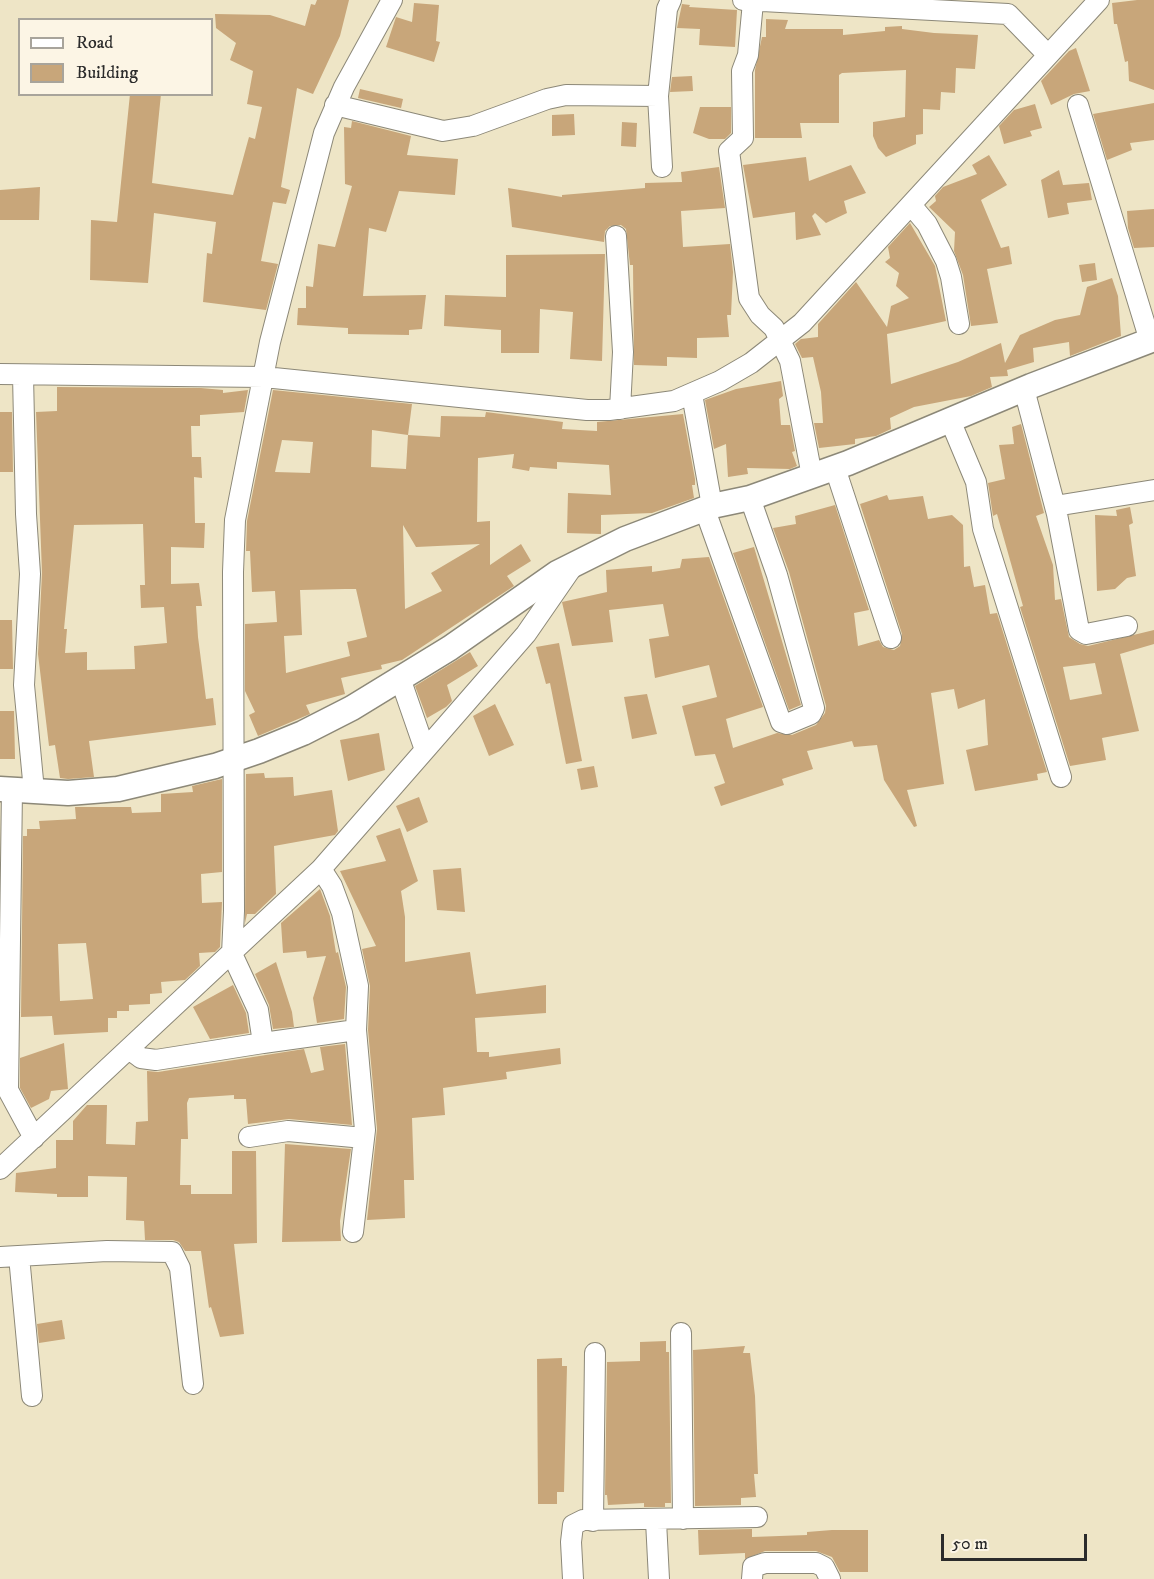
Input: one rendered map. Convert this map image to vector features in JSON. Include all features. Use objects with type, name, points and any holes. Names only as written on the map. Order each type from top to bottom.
[{"type":"street","points":[[262,1043],[258,1010],[236,963],[234,539],[240,489],[270,342],[324,133],[335,105],[392,0]]},
{"type":"street","points":[[662,167],[658,96],[667,9],[671,0]]},
{"type":"street","points":[[0,374],[265,372],[587,410],[674,401],[751,363],[772,328],[802,323],[911,205],[1044,50],[1099,0]]},
{"type":"street","points":[[812,477],[793,370],[772,328],[749,298],[746,285],[729,151],[743,138],[742,71],[748,55],[748,1],[997,13],[1008,15],[1024,28],[1044,50]]},
{"type":"street","points":[[335,105],[443,131],[473,126],[548,99],[566,95],[658,96]]},
{"type":"street","points":[[15,790],[68,793],[118,789],[234,759],[303,733],[450,648],[557,573],[625,539],[754,510],[812,477],[839,479],[1028,403],[1152,340],[1078,105]]},
{"type":"street","points":[[911,205],[927,224],[946,261],[959,324]]},
{"type":"street","points":[[616,236],[623,352],[620,405]]},
{"type":"street","points":[[24,375],[26,514],[30,574],[15,790],[8,1090],[34,1138]]},
{"type":"street","points":[[692,394],[711,521],[781,722],[788,724],[811,714],[814,708],[777,575],[754,510]]},
{"type":"street","points":[[1028,403],[1055,507],[1079,630],[1086,634],[1127,626]]},
{"type":"street","points":[[954,431],[976,482],[983,530],[1061,777]]},
{"type":"street","points":[[839,479],[891,638]]},
{"type":"street","points":[[1055,507],[1154,490]]},
{"type":"street","points":[[0,1169],[236,963],[326,877],[425,750],[526,634],[573,566]]},
{"type":"street","points":[[400,678],[425,750]]},
{"type":"street","points":[[326,877],[342,913],[358,980],[356,1030],[364,1138],[353,1232]]},
{"type":"street","points":[[134,1053],[156,1060],[356,1030]]},
{"type":"street","points":[[249,1137],[288,1131],[364,1138]]},
{"type":"street","points":[[32,1396],[10,1257],[107,1251],[172,1252],[180,1268],[193,1384]]},
{"type":"street","points":[[681,1333],[683,1519]]},
{"type":"street","points":[[593,1521],[595,1353]]},
{"type":"street","points":[[573,1579],[571,1542],[573,1525],[583,1520],[656,1521],[757,1517]]},
{"type":"street","points":[[656,1521],[659,1579]]},
{"type":"street","points":[[752,1579],[753,1567],[765,1563],[816,1563],[824,1567],[830,1579]]},
{"type":"building","points":[[317,0],[349,0],[340,36],[313,94],[297,88],[281,187],[290,190],[286,204],[273,202],[261,261],[278,264],[266,310],[203,302],[207,253],[212,254],[216,222],[154,213],[148,283],[90,280],[91,220],[117,222],[130,96],[161,96],[152,183],[233,195],[249,137],[255,139],[262,107],[247,104],[253,71],[230,60],[236,43],[216,28],[215,14],[270,15],[305,26],[311,4],[315,5]]},
{"type":"building","points":[[1154,0],[1154,90],[1129,81],[1128,61],[1125,62],[1117,24],[1114,24],[1112,3]]},
{"type":"building","points":[[414,3],[439,5],[436,41],[440,42],[434,62],[386,47],[396,17],[412,22]]},
{"type":"building","points":[[682,4],[690,5],[689,7],[737,10],[735,47],[699,45],[700,29],[677,28]]},
{"type":"building","points":[[766,19],[788,20],[785,29],[843,29],[843,35],[885,31],[885,27],[902,26],[902,29],[934,33],[978,35],[975,69],[956,68],[955,93],[941,92],[940,110],[923,109],[923,134],[916,135],[916,144],[886,157],[878,148],[873,136],[873,122],[905,117],[906,70],[842,73],[839,75],[839,123],[800,123],[802,138],[755,138],[755,70],[762,37],[766,37]]},
{"type":"building","points":[[1076,48],[1090,91],[1074,94],[1051,105],[1041,81],[1069,51]]},
{"type":"building","points":[[692,76],[693,91],[670,92],[672,77]]},
{"type":"building","points":[[360,89],[403,99],[401,108],[358,98]]},
{"type":"building","points":[[1154,103],[1154,140],[1130,143],[1132,150],[1107,160],[1093,114]]},
{"type":"building","points":[[1035,104],[1042,128],[1030,131],[1032,136],[1004,144],[999,126],[1014,110]]},
{"type":"building","points":[[700,107],[731,107],[731,133],[725,139],[709,139],[693,133]]},
{"type":"building","points":[[574,114],[575,135],[552,136],[552,115]]},
{"type":"building","points":[[352,121],[411,136],[407,155],[458,159],[455,195],[399,191],[386,232],[369,228],[363,296],[426,295],[422,329],[409,330],[409,335],[348,334],[348,328],[297,325],[298,308],[306,308],[306,286],[313,287],[318,244],[335,247],[352,186],[345,184],[344,127],[351,128]]},
{"type":"building","points":[[622,122],[637,123],[636,147],[621,146]]},
{"type":"building","points":[[989,155],[1007,185],[981,200],[1001,248],[1009,246],[1012,264],[987,269],[998,323],[971,326],[963,275],[954,251],[955,232],[929,207],[936,201],[935,196],[943,187],[977,174],[972,165]]},
{"type":"building","points":[[806,157],[809,181],[851,165],[866,193],[844,201],[847,213],[826,223],[815,213],[812,216],[821,235],[796,240],[795,212],[753,218],[743,165]]},
{"type":"building","points":[[719,167],[725,208],[681,211],[683,247],[730,244],[733,272],[731,315],[727,315],[729,337],[697,338],[697,358],[667,357],[667,366],[634,365],[633,265],[630,265],[626,229],[621,225],[610,226],[605,231],[604,242],[512,227],[508,188],[562,197],[562,195],[645,188],[645,183],[682,182],[681,172]]},
{"type":"building","points":[[1059,170],[1063,185],[1089,183],[1092,200],[1067,203],[1069,214],[1048,218],[1041,180]]},
{"type":"building","points":[[40,187],[39,220],[0,220],[0,190]]},
{"type":"building","points":[[1154,209],[1154,247],[1134,248],[1128,228],[1127,211]]},
{"type":"building","points":[[910,223],[935,266],[946,321],[887,334],[891,384],[958,362],[1001,343],[1005,363],[1020,335],[1055,320],[1080,315],[1087,287],[1112,278],[1118,296],[1121,336],[1070,356],[1069,342],[1033,348],[1034,362],[1007,370],[1008,376],[990,377],[992,387],[971,396],[914,407],[890,418],[891,429],[876,436],[855,439],[855,444],[819,448],[814,423],[823,423],[821,392],[813,357],[802,358],[795,344],[801,339],[818,337],[818,324],[856,282],[887,327],[891,306],[909,298],[896,286],[899,273],[885,262],[890,258],[888,247]]},
{"type":"building","points":[[605,254],[602,361],[570,359],[573,312],[540,309],[539,353],[501,353],[501,330],[444,326],[445,295],[506,297],[506,255]]},
{"type":"building","points":[[1095,263],[1097,280],[1082,282],[1079,265]]},
{"type":"building","points":[[781,381],[783,396],[779,399],[781,425],[790,425],[795,451],[792,452],[797,466],[790,469],[747,468],[748,474],[728,477],[726,444],[714,449],[705,400],[736,389]]},
{"type":"building","points":[[57,387],[201,388],[223,390],[223,393],[248,390],[244,412],[200,415],[200,426],[191,426],[192,457],[201,457],[202,478],[194,477],[195,523],[205,523],[204,548],[171,547],[171,584],[199,583],[202,606],[196,606],[198,637],[206,699],[213,698],[216,725],[89,741],[94,777],[68,779],[60,778],[55,745],[49,746],[38,654],[42,573],[36,412],[57,411]],"holes":[[[143,524],[145,585],[140,585],[141,608],[164,607],[167,643],[134,646],[135,669],[87,670],[87,652],[65,653],[67,629],[64,629],[74,525]]]},
{"type":"building","points":[[273,390],[412,404],[408,435],[440,437],[441,416],[485,417],[486,412],[563,422],[562,429],[597,431],[597,422],[683,414],[695,479],[695,485],[692,485],[694,498],[652,513],[601,515],[601,534],[567,533],[568,493],[611,495],[609,465],[557,462],[557,469],[530,467],[529,471],[512,468],[514,454],[478,458],[477,522],[490,521],[490,565],[521,544],[531,561],[507,576],[514,586],[402,660],[381,665],[382,669],[341,678],[345,694],[306,705],[310,714],[258,736],[249,715],[255,712],[245,691],[245,624],[277,622],[275,591],[252,592],[250,551],[246,551],[247,521]],"holes":[[[372,430],[408,435],[406,469],[371,467]],[[282,440],[313,442],[310,473],[275,472]],[[403,525],[416,547],[480,544],[431,573],[442,591],[405,609]],[[356,589],[367,637],[347,642],[350,656],[286,673],[284,636],[302,635],[300,590]]]},
{"type":"building","points":[[0,412],[12,412],[13,472],[0,472]]},
{"type":"building","points":[[1021,424],[1044,513],[1036,516],[1053,565],[1055,600],[1061,599],[1069,637],[1088,646],[1154,630],[1154,644],[1120,654],[1139,731],[1102,738],[1106,760],[1070,766],[1020,607],[1023,606],[997,514],[993,516],[988,483],[1005,479],[999,445],[1014,444],[1012,427]],"holes":[[[1095,663],[1102,694],[1070,700],[1063,667]]]},
{"type":"building","points":[[887,495],[889,500],[923,496],[928,519],[952,515],[963,525],[964,567],[970,566],[974,587],[985,585],[990,614],[997,613],[1047,772],[1037,774],[1038,780],[975,791],[966,750],[988,745],[985,699],[958,709],[954,689],[931,693],[944,784],[907,790],[917,826],[914,827],[884,780],[877,745],[854,747],[852,741],[807,751],[813,769],[782,779],[784,785],[721,806],[714,787],[725,783],[715,754],[695,756],[682,706],[717,697],[709,665],[655,678],[649,639],[669,636],[663,604],[609,610],[613,642],[572,646],[562,602],[607,592],[606,570],[652,566],[652,572],[680,568],[682,559],[709,557],[763,707],[726,719],[733,748],[777,733],[792,735],[816,725],[825,713],[826,706],[789,572],[773,528],[796,524],[795,516],[835,505],[869,610],[854,613],[858,646],[879,640],[883,647],[894,650],[900,646],[902,634],[860,504]]},
{"type":"building","points":[[1130,507],[1133,523],[1129,525],[1136,576],[1127,578],[1115,589],[1097,591],[1095,515],[1117,516],[1116,510]]},
{"type":"building","points":[[754,547],[801,705],[789,710],[733,553]]},
{"type":"building","points":[[0,620],[12,620],[13,669],[0,669]]},
{"type":"building","points":[[559,643],[582,761],[566,764],[550,683],[546,684],[536,647]]},
{"type":"building","points":[[470,652],[478,666],[447,685],[452,701],[427,718],[415,686]]},
{"type":"building","points":[[647,694],[657,734],[632,739],[624,697]]},
{"type":"building","points":[[495,704],[514,745],[489,756],[473,716]]},
{"type":"building","points":[[0,711],[14,711],[15,759],[0,759]]},
{"type":"building","points":[[379,733],[385,770],[348,781],[340,740]]},
{"type":"building","points":[[594,766],[598,787],[581,790],[577,769]]},
{"type":"building","points":[[264,773],[265,778],[293,777],[294,796],[332,790],[338,831],[335,835],[274,846],[276,894],[255,914],[247,914],[245,923],[246,774]]},
{"type":"building","points":[[222,779],[222,872],[201,874],[202,903],[222,902],[220,947],[215,952],[199,953],[200,966],[185,980],[161,982],[162,993],[150,994],[150,1004],[129,1005],[129,1011],[117,1011],[117,1018],[108,1018],[108,1032],[54,1035],[52,1016],[21,1017],[23,836],[27,836],[27,829],[40,829],[39,821],[76,819],[75,807],[131,807],[132,813],[161,812],[161,794],[193,792],[192,786]],"holes":[[[86,943],[93,999],[60,1001],[58,944]]]},
{"type":"building","points":[[419,797],[428,822],[407,832],[396,806]]},
{"type":"building","points":[[400,828],[418,881],[401,891],[405,917],[405,962],[470,952],[476,994],[546,985],[546,1013],[475,1018],[477,1052],[489,1052],[489,1057],[560,1048],[561,1064],[506,1072],[507,1079],[443,1088],[445,1115],[412,1118],[414,1180],[404,1180],[405,1218],[367,1220],[377,1129],[368,1030],[370,986],[362,949],[376,946],[340,871],[386,861],[376,836]]},
{"type":"building","points":[[461,868],[465,912],[437,910],[433,870]]},
{"type":"building","points":[[320,889],[330,916],[336,953],[338,952],[346,987],[344,1019],[317,1023],[313,998],[326,956],[307,958],[306,951],[283,953],[281,923]]},
{"type":"building","points":[[276,962],[292,1012],[294,1027],[273,1029],[269,1005],[255,974]]},
{"type":"building","points":[[233,985],[246,1013],[249,1033],[210,1039],[193,1007]]},
{"type":"building","points":[[64,1043],[68,1089],[51,1091],[49,1099],[31,1108],[20,1088],[20,1058]]},
{"type":"building","points":[[345,1044],[352,1125],[289,1119],[248,1124],[246,1099],[234,1099],[234,1095],[189,1098],[187,1103],[188,1139],[181,1139],[180,1185],[191,1185],[191,1194],[232,1194],[232,1151],[256,1151],[257,1243],[234,1244],[244,1334],[220,1337],[211,1307],[209,1308],[201,1251],[185,1251],[179,1242],[173,1240],[145,1240],[144,1221],[126,1220],[127,1177],[88,1176],[88,1197],[57,1197],[57,1194],[15,1192],[16,1173],[56,1168],[56,1140],[73,1140],[73,1121],[87,1105],[107,1105],[106,1144],[135,1145],[136,1122],[148,1121],[147,1071],[158,1072],[304,1049],[311,1073],[324,1070],[320,1047]]},
{"type":"building","points":[[285,1144],[351,1149],[340,1221],[341,1241],[282,1242]]},
{"type":"building","points":[[62,1320],[65,1339],[39,1343],[37,1324]]},
{"type":"building","points":[[666,1341],[666,1352],[669,1352],[671,1503],[665,1503],[665,1507],[644,1507],[644,1503],[608,1505],[607,1495],[605,1495],[607,1362],[640,1361],[640,1342]]},
{"type":"building","points":[[745,1346],[743,1353],[750,1353],[755,1396],[758,1474],[754,1474],[756,1497],[741,1498],[741,1505],[695,1506],[693,1350]]},
{"type":"building","points":[[562,1358],[562,1366],[567,1366],[564,1492],[557,1492],[557,1504],[538,1504],[537,1359]]},
{"type":"building","points":[[752,1529],[752,1537],[807,1535],[807,1532],[832,1530],[868,1530],[868,1572],[840,1572],[832,1557],[816,1551],[765,1551],[745,1559],[745,1553],[699,1555],[698,1530]]}]
